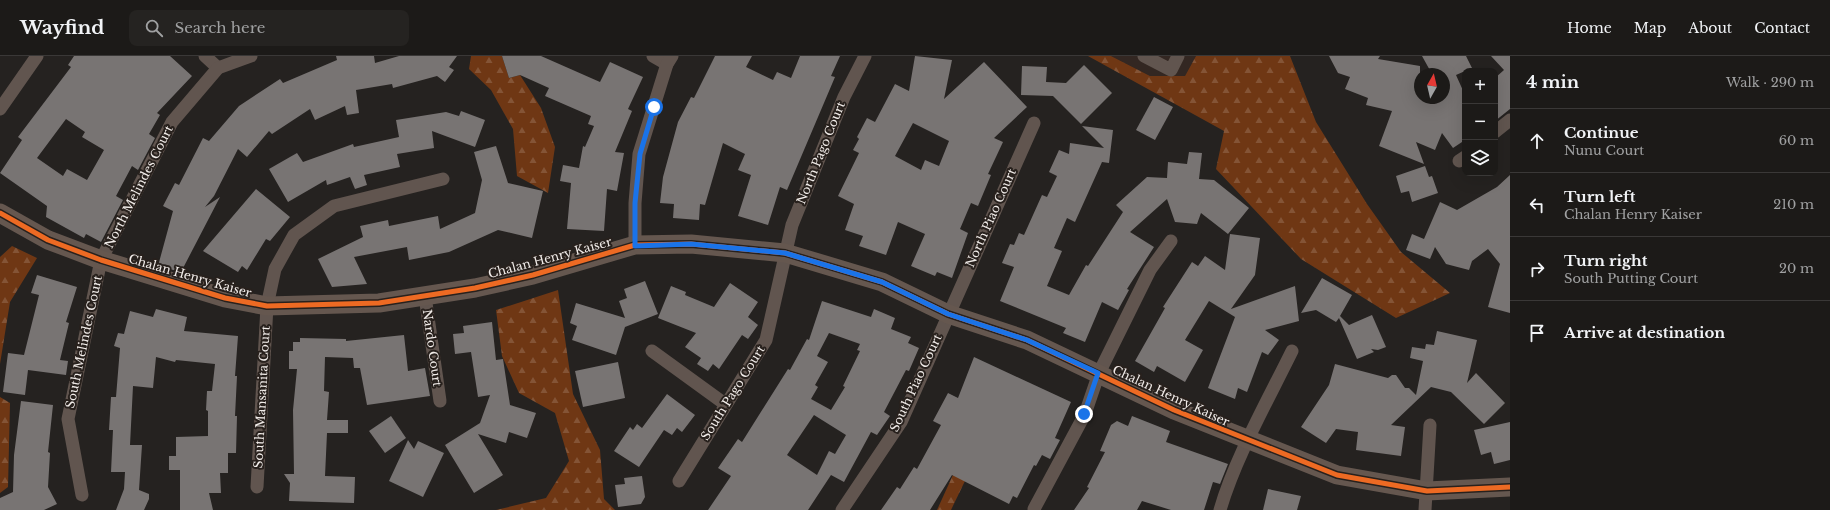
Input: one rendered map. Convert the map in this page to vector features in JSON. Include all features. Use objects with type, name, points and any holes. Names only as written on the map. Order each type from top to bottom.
[{"type":"street","points":[[0,109],[37,56]]},
{"type":"street","points":[[205,56],[218,68]]},
{"type":"street","name":"North Melindes Court","points":[[100,260],[172,122],[218,68],[250,56]]},
{"type":"street","points":[[635,246],[635,203],[640,154],[669,60],[652,56]]},
{"type":"street","name":"North Pago Court","points":[[785,253],[792,225],[814,169],[844,97],[865,56]]},
{"type":"street","points":[[1144,56],[1171,70],[1178,56]]},
{"type":"street","points":[[1498,130],[1510,120]]},
{"type":"street","name":"North Piao Court","points":[[948,314],[1034,123]]},
{"type":"street","name":"South Mansanita Court","points":[[257,487],[267,306],[275,269],[294,234],[334,206],[442,179]]},
{"type":"street","name":"Chalan Henry Kaiser","points":[[0,213],[48,240],[100,260],[225,298],[267,306],[379,303],[475,288],[533,275],[635,246],[691,244],[785,253],[882,282],[948,314],[1027,340],[1174,410],[1248,441],[1337,475],[1427,491],[1510,487]]},
{"type":"street","points":[[1034,509],[1084,414],[1098,373],[1150,270],[1171,241]]},
{"type":"street","name":"South Pago Court","points":[[679,481],[725,404],[766,340],[785,253]]},
{"type":"street","name":"South Melindes Court","points":[[82,495],[68,419],[100,260]]},
{"type":"street","name":"Nardo Court","points":[[425,296],[440,401]]},
{"type":"street","name":"South Piao Court","points":[[842,510],[901,422],[948,314]]},
{"type":"street","points":[[652,351],[725,404]]},
{"type":"street","points":[[1220,510],[1248,441],[1292,351]]},
{"type":"street","points":[[1425,510],[1430,425]]},
{"type":"shaded area","points":[[1111,56],[1196,56],[1185,76],[1150,76]]},
{"type":"green space","points":[[471,56],[502,56],[509,78],[520,75],[541,108],[555,147],[548,193],[517,176],[513,129],[491,90],[469,69]]},
{"type":"green space","points":[[1088,56],[1111,56],[1150,76],[1185,76],[1196,56],[1290,56],[1316,122],[1367,204],[1401,252],[1450,293],[1396,318],[1301,259],[1216,169],[1224,131]]},
{"type":"green space","points":[[12,246],[37,258],[10,302],[0,364],[0,257]]},
{"type":"green space","points":[[558,290],[573,394],[600,450],[604,499],[615,510],[496,510],[546,498],[569,461],[555,413],[519,393],[502,356],[496,310]]},
{"type":"green space","points":[[0,397],[10,403],[8,487],[0,493]]},
{"type":"green space","points":[[976,458],[951,510],[937,510],[957,466]]},
{"type":"building","points":[[74,56],[170,56],[192,76],[157,113],[160,115],[149,134],[155,138],[138,170],[132,166],[116,196],[123,200],[101,242],[86,234],[84,238],[46,217],[47,206],[0,173],[22,140],[18,137],[71,67],[68,65]],"holes":[[[66,119],[85,132],[82,137],[104,150],[87,180],[67,169],[63,176],[37,158]]]},
{"type":"building","points":[[336,56],[374,56],[375,63],[399,56],[457,56],[449,67],[454,70],[445,82],[437,76],[393,88],[392,84],[356,90],[359,113],[347,115],[345,106],[315,120],[310,109],[272,134],[269,131],[247,157],[238,149],[214,196],[205,207],[220,197],[181,272],[158,266],[173,211],[163,206],[175,183],[179,185],[203,138],[209,141],[239,106],[280,79],[283,83],[337,60]]},
{"type":"building","points":[[502,56],[541,56],[600,82],[610,62],[643,77],[628,109],[632,111],[615,152],[624,153],[617,191],[607,189],[604,231],[567,229],[571,183],[560,181],[563,165],[579,168],[583,146],[585,147],[594,126],[588,124],[591,116],[545,96],[549,88],[520,75],[509,78]]},
{"type":"building","points":[[715,56],[752,56],[746,67],[773,80],[777,72],[791,78],[800,56],[840,56],[831,76],[835,77],[787,190],[780,187],[768,225],[738,216],[751,175],[738,170],[745,154],[723,143],[705,205],[700,204],[699,220],[673,218],[674,204],[660,203],[663,177],[678,122],[691,97],[694,98]]},
{"type":"building","points":[[915,56],[952,60],[944,99],[984,62],[1027,107],[994,138],[1003,142],[988,174],[991,175],[978,206],[971,203],[960,229],[968,233],[952,278],[937,272],[935,276],[911,266],[925,234],[898,222],[886,255],[859,246],[863,236],[845,230],[854,204],[838,196],[859,153],[853,150],[859,139],[857,137],[867,118],[875,122],[895,84],[909,91]],"holes":[[[913,123],[949,141],[939,166],[925,160],[921,170],[895,156]]]},
{"type":"building","points":[[1329,56],[1380,56],[1378,59],[1420,66],[1420,68],[1414,68],[1414,104],[1450,104],[1450,68],[1429,68],[1422,56],[1466,56],[1472,68],[1462,68],[1462,72],[1456,75],[1462,88],[1462,142],[1453,148],[1442,133],[1435,150],[1416,142],[1424,164],[1379,146],[1392,111],[1366,105],[1368,98],[1345,89],[1350,77],[1338,73]]},
{"type":"building","points":[[1491,56],[1510,56],[1510,109],[1498,119],[1498,75],[1504,70]]},
{"type":"building","points":[[1084,65],[1112,93],[1081,124],[1053,96],[1021,95],[1022,66],[1047,67],[1046,82],[1066,83]]},
{"type":"building","points":[[1154,97],[1173,107],[1155,140],[1136,130]]},
{"type":"building","points":[[461,111],[485,120],[475,147],[432,131],[434,148],[397,154],[400,167],[364,175],[367,185],[355,189],[350,177],[327,185],[326,180],[288,202],[269,169],[297,153],[303,162],[353,144],[354,147],[399,137],[396,120],[446,112],[459,116]]},
{"type":"building","points":[[1082,126],[1113,130],[1109,163],[1102,162],[1075,222],[1067,218],[1054,248],[1062,251],[1047,286],[1069,295],[1086,265],[1088,266],[1123,212],[1116,205],[1147,177],[1167,178],[1168,162],[1187,164],[1189,152],[1202,153],[1199,179],[1214,180],[1249,208],[1228,234],[1201,213],[1197,224],[1175,222],[1167,199],[1130,232],[1154,247],[1127,289],[1129,290],[1118,310],[1102,302],[1085,342],[1063,333],[1066,328],[1000,301],[1014,267],[1002,263],[1010,244],[1014,245],[1019,233],[1024,235],[1042,195],[1047,197],[1057,176],[1049,172],[1059,150],[1069,154],[1070,143],[1104,148]]},
{"type":"building","points":[[496,146],[508,183],[543,191],[532,238],[498,230],[449,252],[409,260],[407,247],[354,257],[367,284],[332,287],[318,259],[363,237],[360,226],[388,220],[389,226],[438,216],[440,229],[475,213],[482,180],[474,152]]},
{"type":"building","points":[[1425,166],[1429,177],[1432,176],[1438,193],[1412,202],[1409,191],[1401,193],[1396,176]]},
{"type":"building","points":[[1510,175],[1510,313],[1488,307],[1500,264],[1488,249],[1472,261],[1469,270],[1446,264],[1435,247],[1430,259],[1406,250],[1412,234],[1424,239],[1440,202],[1457,210],[1497,187]]},
{"type":"building","points":[[256,189],[290,217],[270,241],[266,239],[247,270],[242,266],[238,272],[203,251]]},
{"type":"building","points":[[1230,234],[1260,238],[1255,275],[1231,309],[1295,286],[1299,321],[1265,330],[1279,340],[1268,355],[1262,352],[1247,392],[1238,388],[1235,399],[1208,388],[1235,317],[1209,301],[1185,340],[1203,350],[1185,382],[1157,366],[1154,372],[1135,361],[1165,308],[1163,307],[1192,262],[1198,266],[1205,256],[1225,270]]},
{"type":"building","points":[[37,275],[77,287],[66,322],[69,323],[60,360],[68,361],[66,375],[28,370],[25,395],[3,392],[8,353],[24,355],[39,295],[31,293]]},
{"type":"building","points":[[1322,278],[1352,295],[1340,316],[1349,325],[1372,315],[1386,347],[1378,350],[1371,349],[1374,352],[1357,359],[1339,318],[1336,322],[1316,310],[1301,313]]},
{"type":"building","points":[[645,281],[658,314],[625,327],[616,355],[572,340],[577,326],[570,323],[576,303],[625,318],[619,301],[627,298],[624,289]]},
{"type":"building","points":[[730,283],[758,302],[748,317],[758,325],[748,339],[742,335],[719,369],[713,364],[708,371],[697,364],[701,358],[685,347],[696,333],[658,318],[671,286],[686,292],[685,295],[714,307]]},
{"type":"building","points":[[822,301],[871,317],[874,309],[895,318],[891,329],[911,337],[908,343],[919,348],[909,371],[906,370],[884,412],[890,416],[877,435],[871,432],[844,482],[831,475],[808,510],[708,510],[731,476],[718,468],[738,439],[742,442],[788,369],[790,370],[807,339],[809,340]],"holes":[[[829,333],[860,344],[857,350],[860,351],[843,386],[845,387],[831,410],[811,399],[818,387],[815,385],[828,362],[817,356]],[[814,415],[846,435],[835,454],[829,451],[817,475],[787,455]]]},
{"type":"building","points":[[156,309],[187,317],[184,331],[238,336],[235,376],[237,376],[235,416],[237,416],[236,453],[228,453],[228,473],[220,473],[221,493],[209,493],[213,510],[180,510],[180,470],[169,470],[169,456],[176,456],[176,437],[208,436],[208,411],[206,410],[207,391],[212,391],[215,364],[176,360],[175,362],[156,357],[153,388],[133,386],[130,445],[142,445],[139,490],[149,494],[149,499],[144,510],[116,510],[124,489],[125,472],[111,472],[113,430],[109,430],[111,397],[116,397],[120,348],[114,346],[118,333],[124,334],[130,311],[153,317]]},
{"type":"building","points":[[492,322],[496,360],[503,359],[510,405],[536,413],[527,438],[509,432],[506,443],[478,434],[503,475],[474,493],[445,445],[480,423],[490,395],[478,397],[471,352],[455,354],[453,334],[464,333],[463,326]]},
{"type":"building","points":[[1437,331],[1477,340],[1467,383],[1476,373],[1505,403],[1484,424],[1451,392],[1431,387],[1391,425],[1405,427],[1401,456],[1356,450],[1358,432],[1336,429],[1326,443],[1301,427],[1329,385],[1335,364],[1388,378],[1392,375],[1396,375],[1405,388],[1409,388],[1416,395],[1423,361],[1410,358],[1412,347],[1425,349],[1426,344],[1434,345]]},
{"type":"building","points":[[404,335],[408,371],[425,368],[430,396],[367,405],[360,368],[354,368],[353,358],[325,357],[324,391],[329,392],[327,420],[348,420],[348,433],[327,433],[325,476],[355,477],[354,503],[289,501],[290,483],[284,474],[294,474],[293,410],[297,369],[289,369],[289,351],[293,351],[293,342],[300,342],[300,338],[346,339],[346,341]]},
{"type":"building","points":[[974,357],[1071,402],[1055,438],[1060,440],[1050,459],[1042,455],[1036,466],[1034,465],[1017,498],[1013,496],[1009,504],[952,475],[930,510],[881,510],[897,487],[900,489],[914,467],[917,469],[941,425],[933,421],[948,393],[958,398]]},
{"type":"building","points":[[618,362],[625,398],[583,407],[575,371]]},
{"type":"building","points":[[667,394],[695,415],[682,432],[677,428],[672,435],[664,430],[639,467],[614,451],[630,427],[633,430],[637,424],[642,428]]},
{"type":"building","points":[[21,401],[53,405],[48,452],[50,453],[48,487],[57,504],[44,510],[0,510],[0,498],[13,492],[14,455]]},
{"type":"building","points":[[391,416],[406,438],[385,453],[369,431]]},
{"type":"building","points":[[1132,416],[1170,431],[1166,442],[1228,464],[1220,484],[1213,482],[1204,510],[1171,510],[1142,501],[1137,510],[1074,510],[1089,488],[1087,487],[1105,452],[1100,451],[1111,425],[1117,421],[1128,426]]},
{"type":"building","points":[[1510,422],[1510,460],[1494,464],[1491,452],[1481,455],[1474,430]]},
{"type":"building","points":[[408,440],[414,449],[418,441],[444,453],[423,497],[389,481]]},
{"type":"building","points":[[642,476],[645,497],[641,504],[618,507],[615,485],[625,484],[624,478]]},
{"type":"building","points":[[1268,489],[1301,496],[1297,510],[1263,510]]},
{"type":"cycle path","points":[[0,213],[48,240],[101,260],[225,298],[267,306],[379,303],[475,288],[533,275],[635,245],[691,244],[785,253],[882,282],[948,314],[1027,340],[1174,410],[1337,475],[1427,491],[1510,487]]},
{"type":"route","points":[[654,107],[640,154],[635,203],[635,246],[691,244],[785,253],[882,282],[948,314],[1027,340],[1098,373],[1084,414]]}]
